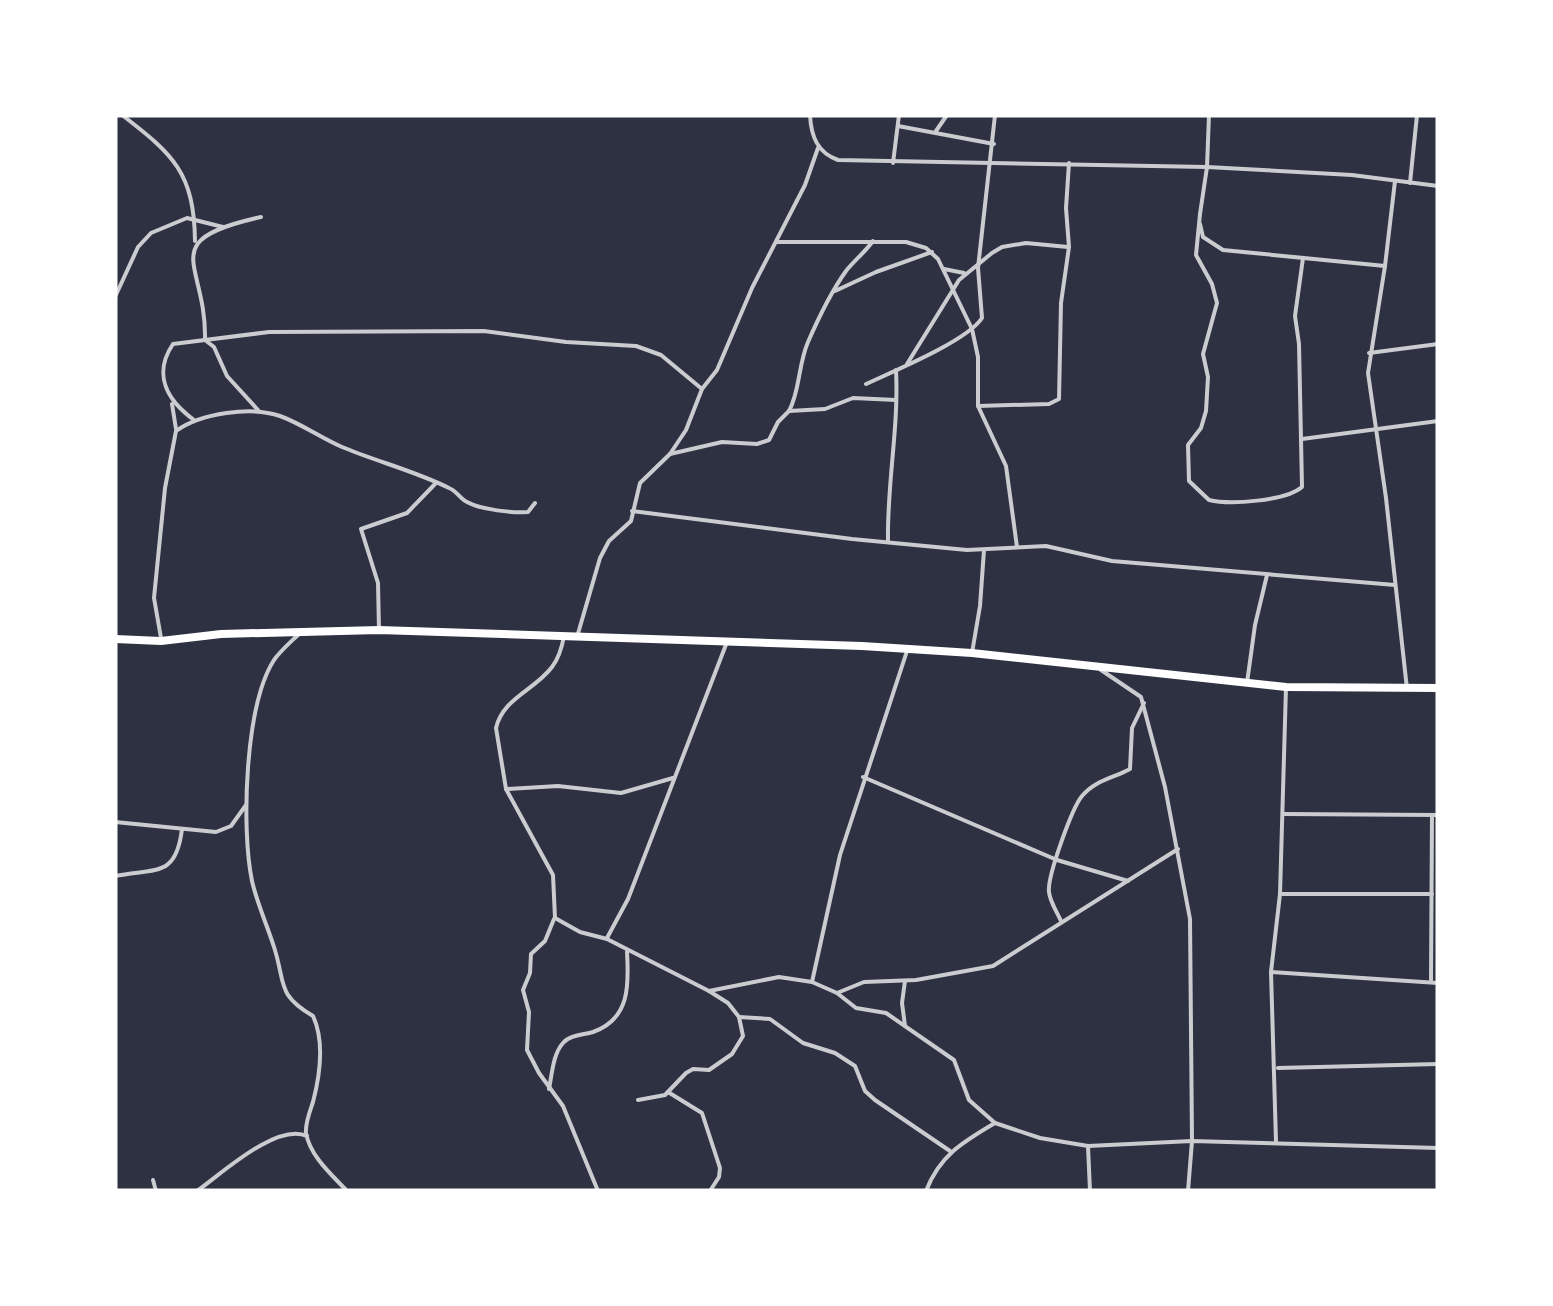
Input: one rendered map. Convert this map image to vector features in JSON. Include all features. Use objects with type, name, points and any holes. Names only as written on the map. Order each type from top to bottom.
[{"type":"highway","points":[[115,639],[161,641],[221,634],[379,630],[727,642],[972,654],[1286,687],[1438,688]]},
{"type":"street","points":[[122,115],[171,156],[190,189],[195,244],[192,259],[206,317],[205,340]]},
{"type":"street","points":[[810,115],[818,148],[838,160],[1207,167],[1338,174],[1438,186]]},
{"type":"street","points":[[892,163],[899,115]]},
{"type":"street","points":[[936,131],[947,115]]},
{"type":"street","points":[[866,384],[972,329],[982,318],[978,268],[995,115]]},
{"type":"street","points":[[1209,115],[1196,254],[1212,284],[1216,303],[1203,354],[1208,377],[1206,411],[1201,428],[1188,445],[1188,481],[1199,493],[1218,502],[1291,495],[1303,482],[1296,316],[1303,258]]},
{"type":"street","points":[[1410,183],[1417,115]]},
{"type":"street","points":[[898,126],[994,144]]},
{"type":"street","points":[[577,637],[600,558],[609,542],[631,521],[640,483],[670,454],[691,420],[702,389],[717,370],[818,148]]},
{"type":"street","points":[[978,406],[1049,404],[1059,398],[1061,303],[1069,247],[1069,162]]},
{"type":"street","points":[[1394,181],[1385,266],[1368,353],[1369,388],[1407,689]]},
{"type":"street","points":[[1200,214],[1204,237],[1223,250],[1385,266]]},
{"type":"street","points":[[195,244],[224,228],[261,217]]},
{"type":"street","points":[[115,297],[138,248],[151,233],[194,218],[224,228]]},
{"type":"street","points":[[670,454],[722,442],[769,440],[794,401],[806,346],[849,267],[872,241]]},
{"type":"street","points":[[777,242],[906,242],[932,252],[972,329],[978,357],[978,406],[1006,466],[1017,548]]},
{"type":"street","points":[[907,364],[953,290],[992,253],[1014,244],[1069,247]]},
{"type":"street","points":[[834,292],[932,252]]},
{"type":"street","points":[[944,269],[969,273]]},
{"type":"street","points":[[161,641],[154,598],[165,488],[176,431],[163,378],[166,356],[173,344],[269,332],[484,331],[636,346],[661,355],[702,389]]},
{"type":"street","points":[[205,340],[214,348],[227,376],[259,412]]},
{"type":"street","points":[[1368,353],[1438,344]]},
{"type":"street","points":[[888,542],[887,496],[896,370]]},
{"type":"street","points":[[789,411],[825,409],[854,398],[896,400]]},
{"type":"street","points":[[171,400],[194,420]]},
{"type":"street","points":[[176,431],[194,420],[259,412],[284,418],[336,444],[398,465],[482,507],[522,512],[532,510],[535,503]]},
{"type":"street","points":[[1302,439],[1438,420]]},
{"type":"street","points":[[379,630],[378,583],[361,528],[408,513],[435,484]]},
{"type":"street","points":[[632,510],[888,542],[984,550],[1046,546],[1098,560],[1394,585]]},
{"type":"street","points":[[972,654],[984,550]]},
{"type":"street","points":[[1247,684],[1254,624],[1267,575]]},
{"type":"street","points":[[301,632],[275,658],[260,692],[251,734],[248,800],[252,881],[281,969],[284,994],[313,1016],[318,1034],[319,1076],[307,1136],[317,1156],[347,1191]]},
{"type":"street","points":[[564,636],[554,666],[498,718],[496,738],[506,789],[553,875],[555,918],[545,942],[532,954],[523,990],[529,1012],[526,1046],[563,1106],[598,1191]]},
{"type":"street","points":[[607,939],[628,899],[727,642]]},
{"type":"street","points":[[812,982],[840,856],[908,650]]},
{"type":"street","points":[[1097,667],[1138,692],[1144,703],[1178,848],[1190,919],[1192,1142],[1188,1191]]},
{"type":"street","points":[[1276,1142],[1271,972],[1280,894],[1286,687]]},
{"type":"street","points":[[1061,921],[1049,893],[1049,880],[1080,799],[1100,782],[1130,768],[1132,728],[1144,703]]},
{"type":"street","points":[[863,777],[1057,860],[1129,881]]},
{"type":"street","points":[[506,789],[558,786],[621,794],[674,778]]},
{"type":"street","points":[[115,822],[223,830],[238,818],[248,800]]},
{"type":"street","points":[[1271,972],[1435,982],[1435,815],[1281,814]]},
{"type":"street","points":[[115,876],[149,872],[172,864],[179,851],[182,829]]},
{"type":"street","points":[[837,994],[864,982],[906,981],[993,966],[1178,848]]},
{"type":"street","points":[[1280,894],[1432,894]]},
{"type":"street","points":[[555,918],[580,932],[607,939],[709,991],[739,1016],[743,1036],[732,1054],[708,1070],[692,1070],[659,1098],[638,1100]]},
{"type":"street","points":[[550,1089],[556,1054],[565,1040],[608,1025],[623,1010],[627,952]]},
{"type":"street","points":[[709,991],[778,976],[812,982],[856,1008],[886,1014],[954,1060],[969,1100],[995,1123],[1040,1138],[1088,1146],[1276,1142],[1438,1148]]},
{"type":"street","points":[[905,1026],[902,1003],[906,981]]},
{"type":"street","points":[[739,1016],[770,1019],[803,1043],[836,1053],[855,1066],[865,1091],[875,1100],[950,1151]]},
{"type":"street","points":[[1276,1068],[1438,1064]]},
{"type":"street","points":[[668,1092],[702,1113],[720,1168],[710,1191]]},
{"type":"street","points":[[926,1191],[934,1171],[950,1151],[995,1123]]},
{"type":"street","points":[[197,1191],[266,1142],[294,1132],[307,1136]]},
{"type":"street","points":[[1088,1146],[1090,1191]]},
{"type":"street","points":[[153,1180],[156,1191]]}]
